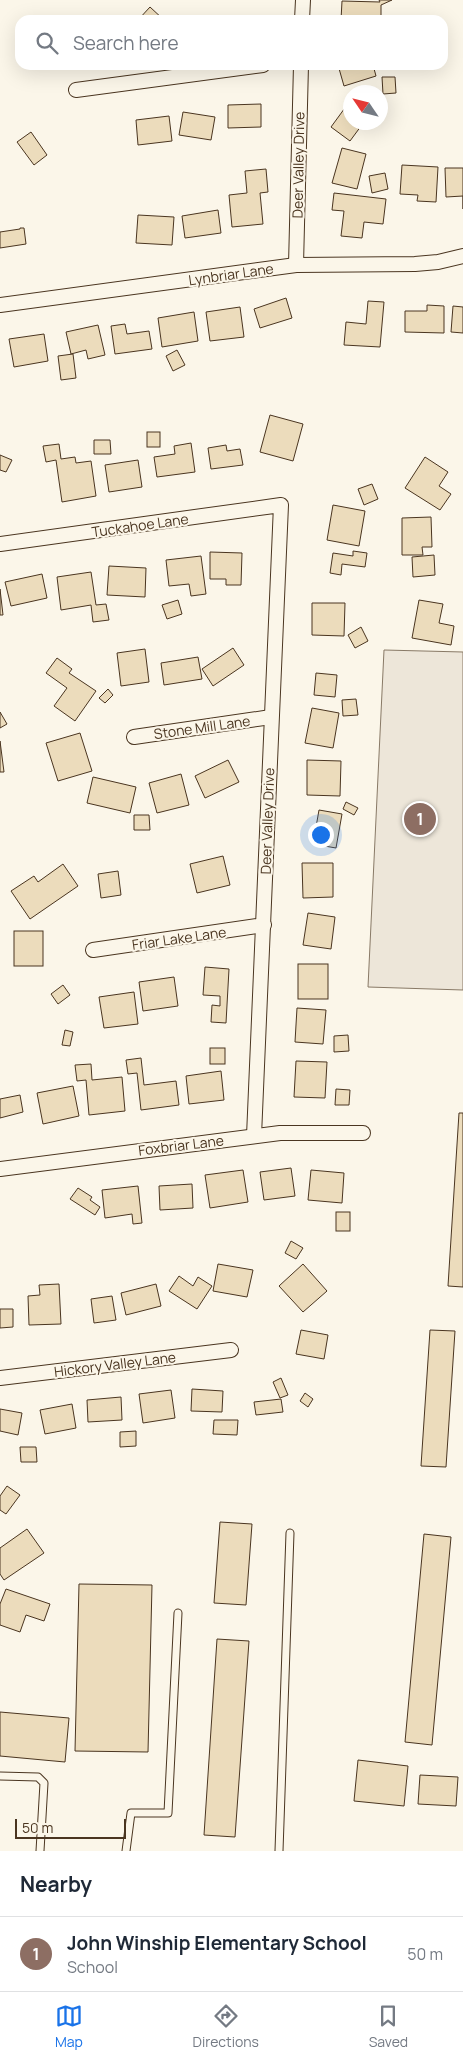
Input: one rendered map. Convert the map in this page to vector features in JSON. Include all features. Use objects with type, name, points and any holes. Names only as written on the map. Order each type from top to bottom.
[{"type":"street","points":[[302,15],[303,0]]},
{"type":"street","points":[[76,90],[226,70]]},
{"type":"street","name":"Deer Valley Drive","points":[[296,265],[300,70]]},
{"type":"street","name":"Lynbriar Lane","points":[[0,305],[296,265],[415,264],[438,262],[463,256]]},
{"type":"street","name":"Deer Valley Drive","points":[[254,1136],[280,505]]},
{"type":"street","name":"Tuckahoe Lane","points":[[0,544],[280,505]]},
{"type":"street","name":"Stone Mill Lane","points":[[134,737],[270,718]]},
{"type":"street","name":"Friar Lake Lane","points":[[93,950],[264,925]]},
{"type":"street","name":"Foxbriar Lane","points":[[0,1169],[280,1133],[363,1133]]},
{"type":"street","name":"Hickory Valley Lane","points":[[0,1378],[231,1350]]},
{"type":"lane","points":[[280,1851],[290,1533]]},
{"type":"lane","points":[[126,1851],[131,1813],[168,1813],[178,1613]]},
{"type":"lane","points":[[0,1776],[38,1776],[44,1783],[40,1851]]},
{"type":"shaded area","points":[[384,650],[463,652],[463,990],[368,987]]},
{"type":"building","points":[[379,0],[392,0],[381,5],[381,15],[341,15],[342,1],[380,2]]},
{"type":"building","points":[[150,7],[159,15],[143,15]]},
{"type":"building","points":[[339,70],[374,70],[376,76],[344,85]]},
{"type":"building","points":[[382,77],[395,77],[396,93],[388,94],[388,85],[382,85]]},
{"type":"building","points":[[261,104],[261,127],[228,128],[228,105]]},
{"type":"building","points":[[343,111],[343,130],[358,130],[350,141],[331,127]]},
{"type":"building","points":[[183,112],[215,117],[211,140],[179,135]]},
{"type":"building","points":[[169,116],[172,141],[138,145],[136,120]]},
{"type":"building","points":[[31,132],[47,155],[34,165],[17,142]]},
{"type":"building","points":[[342,148],[366,154],[357,189],[332,183]]},
{"type":"building","points":[[402,165],[438,167],[436,202],[417,201],[418,195],[400,194]]},
{"type":"building","points":[[445,168],[463,168],[463,196],[446,197]]},
{"type":"building","points":[[266,169],[268,192],[260,193],[263,224],[232,227],[229,195],[247,193],[245,171]]},
{"type":"building","points":[[385,173],[388,189],[372,193],[369,176]]},
{"type":"building","points":[[334,193],[386,199],[383,224],[364,222],[362,238],[341,236],[344,211],[332,210]]},
{"type":"building","points":[[218,210],[221,233],[185,238],[182,216]]},
{"type":"building","points":[[138,215],[174,217],[172,245],[136,243]]},
{"type":"building","points":[[24,228],[26,244],[0,248],[0,232]]},
{"type":"building","points":[[286,298],[292,318],[260,328],[254,309]]},
{"type":"building","points":[[368,301],[384,302],[380,347],[344,345],[346,322],[366,324]]},
{"type":"building","points":[[427,305],[444,306],[444,333],[405,332],[405,311],[427,311]]},
{"type":"building","points":[[453,306],[463,307],[463,333],[451,332]]},
{"type":"building","points":[[240,307],[244,337],[210,341],[206,312]]},
{"type":"building","points":[[194,312],[198,341],[162,347],[158,318]]},
{"type":"building","points":[[125,324],[127,334],[149,331],[152,349],[115,354],[111,326]]},
{"type":"building","points":[[98,325],[105,355],[88,359],[86,350],[71,354],[66,332]]},
{"type":"building","points":[[44,334],[48,361],[14,367],[9,339]]},
{"type":"building","points":[[177,350],[185,365],[173,371],[166,356]]},
{"type":"building","points":[[73,354],[76,378],[61,380],[58,356]]},
{"type":"building","points":[[270,415],[303,424],[293,461],[260,452]]},
{"type":"building","points":[[147,432],[160,432],[160,447],[147,447]]},
{"type":"building","points":[[94,440],[110,440],[111,454],[94,454]]},
{"type":"building","points":[[191,443],[195,472],[157,477],[154,457],[175,454],[174,446]]},
{"type":"building","points":[[59,444],[61,459],[75,457],[76,463],[91,461],[96,496],[62,502],[56,460],[46,462],[43,446]]},
{"type":"building","points":[[226,445],[227,451],[240,449],[243,465],[211,469],[208,448]]},
{"type":"building","points":[[0,455],[12,460],[6,472],[0,470]]},
{"type":"building","points":[[425,457],[448,472],[439,486],[451,494],[440,510],[405,488]]},
{"type":"building","points":[[138,460],[142,487],[109,492],[105,465]]},
{"type":"building","points":[[372,484],[378,499],[364,505],[358,489]]},
{"type":"building","points":[[333,505],[365,511],[359,546],[327,540]]},
{"type":"building","points":[[431,517],[432,547],[422,547],[423,555],[402,555],[402,518]]},
{"type":"building","points":[[353,551],[367,553],[365,567],[342,564],[341,575],[330,573],[333,553],[353,556]]},
{"type":"building","points":[[210,552],[242,553],[241,585],[226,585],[226,579],[210,579]]},
{"type":"building","points":[[434,555],[435,575],[413,577],[412,557]]},
{"type":"building","points":[[201,556],[206,594],[191,596],[189,584],[169,586],[166,560]]},
{"type":"building","points":[[109,566],[146,568],[145,597],[107,595]]},
{"type":"building","points":[[91,572],[96,605],[106,604],[109,620],[93,622],[91,605],[61,610],[57,577]]},
{"type":"building","points":[[42,574],[47,598],[11,606],[5,582]]},
{"type":"building","points":[[0,589],[3,615],[0,615]]},
{"type":"building","points":[[178,600],[182,614],[167,619],[162,605]]},
{"type":"building","points":[[419,600],[443,604],[439,623],[454,626],[451,645],[412,638]]},
{"type":"building","points":[[312,603],[345,603],[344,636],[312,635]]},
{"type":"building","points":[[361,627],[368,641],[355,648],[348,635]]},
{"type":"building","points":[[233,648],[244,665],[213,686],[202,669]]},
{"type":"building","points":[[145,649],[149,682],[121,686],[117,653]]},
{"type":"building","points":[[198,657],[202,679],[164,685],[161,663]]},
{"type":"building","points":[[57,658],[72,669],[69,673],[96,691],[75,721],[54,706],[67,688],[46,673]]},
{"type":"building","points":[[316,673],[337,675],[335,697],[314,695]]},
{"type":"building","points":[[108,689],[113,695],[105,703],[99,698]]},
{"type":"building","points":[[356,699],[358,715],[343,716],[342,700]]},
{"type":"building","points":[[312,708],[339,713],[333,748],[305,743]]},
{"type":"building","points":[[0,712],[7,724],[0,728]]},
{"type":"building","points":[[80,733],[92,771],[58,781],[46,743]]},
{"type":"building","points":[[0,741],[4,772],[0,772]]},
{"type":"building","points":[[228,760],[239,782],[205,798],[195,776]]},
{"type":"building","points":[[307,760],[341,761],[340,796],[307,795]]},
{"type":"building","points":[[181,774],[189,805],[157,813],[149,783]]},
{"type":"building","points":[[93,777],[136,787],[130,813],[87,803]]},
{"type":"building","points":[[346,802],[358,808],[354,815],[343,809]]},
{"type":"building","points":[[319,810],[342,814],[336,848],[313,844]]},
{"type":"building","points":[[134,815],[149,815],[150,830],[134,830]]},
{"type":"building","points":[[223,856],[230,885],[197,893],[190,864]]},
{"type":"building","points":[[302,863],[333,863],[333,897],[303,898]]},
{"type":"building","points":[[63,864],[78,886],[30,919],[11,891],[34,876],[38,882]]},
{"type":"building","points":[[118,871],[121,895],[101,898],[98,874]]},
{"type":"building","points":[[308,913],[335,917],[331,949],[303,945]]},
{"type":"building","points":[[14,931],[43,931],[43,966],[14,966]]},
{"type":"building","points":[[298,964],[328,964],[328,999],[298,999]]},
{"type":"building","points":[[205,967],[229,969],[226,1023],[211,1022],[212,1005],[220,1006],[220,996],[203,995]]},
{"type":"building","points":[[174,977],[178,1006],[143,1011],[139,982]]},
{"type":"building","points":[[63,985],[70,995],[58,1004],[51,994]]},
{"type":"building","points":[[134,992],[138,1024],[104,1028],[99,997]]},
{"type":"building","points":[[297,1008],[326,1010],[323,1044],[295,1042]]},
{"type":"building","points":[[65,1030],[73,1032],[70,1046],[62,1045]]},
{"type":"building","points":[[348,1035],[349,1051],[334,1052],[334,1036]]},
{"type":"building","points":[[210,1048],[225,1048],[225,1064],[210,1064]]},
{"type":"building","points":[[141,1058],[144,1085],[176,1081],[179,1105],[141,1110],[137,1073],[128,1074],[126,1060]]},
{"type":"building","points":[[296,1061],[327,1062],[325,1098],[294,1097]]},
{"type":"building","points":[[91,1064],[92,1080],[122,1077],[125,1111],[89,1115],[86,1080],[77,1081],[75,1065]]},
{"type":"building","points":[[221,1071],[224,1100],[189,1104],[186,1076]]},
{"type":"building","points":[[73,1086],[79,1116],[43,1124],[37,1093]]},
{"type":"building","points":[[336,1089],[350,1090],[349,1105],[335,1105]]},
{"type":"building","points":[[20,1095],[23,1112],[0,1118],[0,1099]]},
{"type":"building","points":[[459,1113],[463,1113],[463,1287],[448,1286]]},
{"type":"building","points":[[291,1168],[295,1196],[264,1200],[260,1172]]},
{"type":"building","points":[[243,1170],[248,1202],[210,1208],[205,1175]]},
{"type":"building","points":[[311,1170],[344,1173],[342,1203],[308,1200]]},
{"type":"building","points":[[192,1184],[193,1208],[160,1210],[159,1186]]},
{"type":"building","points":[[138,1186],[142,1223],[133,1224],[132,1214],[105,1218],[102,1190]]},
{"type":"building","points":[[78,1188],[92,1197],[90,1200],[100,1207],[95,1215],[70,1199]]},
{"type":"building","points":[[336,1212],[350,1212],[350,1231],[336,1231]]},
{"type":"building","points":[[291,1241],[303,1248],[296,1259],[285,1253]]},
{"type":"building","points":[[218,1264],[253,1270],[247,1297],[213,1291]]},
{"type":"building","points":[[303,1264],[327,1291],[303,1312],[279,1286]]},
{"type":"building","points":[[179,1276],[193,1286],[198,1277],[212,1286],[197,1309],[169,1291]]},
{"type":"building","points":[[59,1284],[61,1324],[29,1325],[28,1296],[40,1295],[39,1285]]},
{"type":"building","points":[[156,1284],[161,1306],[126,1315],[121,1293]]},
{"type":"building","points":[[112,1296],[116,1320],[94,1323],[91,1299]]},
{"type":"building","points":[[0,1309],[13,1309],[13,1327],[0,1328]]},
{"type":"building","points":[[301,1330],[328,1335],[324,1359],[296,1354]]},
{"type":"building","points":[[430,1330],[455,1331],[446,1467],[421,1466]]},
{"type":"building","points":[[281,1378],[288,1395],[280,1398],[273,1382]]},
{"type":"building","points":[[192,1389],[223,1391],[222,1412],[191,1411]]},
{"type":"building","points":[[171,1390],[175,1418],[143,1423],[139,1394]]},
{"type":"building","points":[[305,1393],[313,1399],[308,1407],[300,1401]]},
{"type":"building","points":[[121,1397],[122,1420],[88,1422],[87,1400]]},
{"type":"building","points":[[281,1399],[283,1412],[256,1415],[254,1402]]},
{"type":"building","points":[[72,1404],[76,1428],[45,1434],[40,1410]]},
{"type":"building","points":[[0,1409],[22,1413],[18,1435],[0,1431]]},
{"type":"building","points":[[214,1420],[238,1420],[237,1435],[213,1434]]},
{"type":"building","points":[[136,1431],[136,1446],[120,1447],[120,1432]]},
{"type":"building","points":[[20,1447],[36,1447],[37,1462],[21,1462]]},
{"type":"building","points":[[7,1486],[20,1495],[6,1514],[0,1510],[0,1496]]},
{"type":"building","points":[[220,1522],[252,1524],[246,1605],[214,1603]]},
{"type":"building","points":[[27,1529],[44,1553],[4,1580],[0,1574],[0,1548]]},
{"type":"building","points":[[424,1534],[451,1537],[432,1745],[405,1742]]},
{"type":"building","points":[[79,1584],[152,1585],[148,1752],[75,1751]]},
{"type":"building","points":[[6,1589],[50,1604],[44,1621],[26,1615],[20,1632],[0,1625],[0,1604]]},
{"type":"building","points":[[217,1639],[249,1641],[235,1837],[204,1835]]},
{"type":"building","points":[[0,1712],[69,1718],[65,1762],[0,1756]]},
{"type":"building","points":[[358,1760],[408,1766],[404,1806],[354,1801]]},
{"type":"building","points":[[420,1775],[458,1777],[456,1806],[418,1804]]},
{"type":"place","name":"John Winship Elementary School","points":[[420,819]]}]
